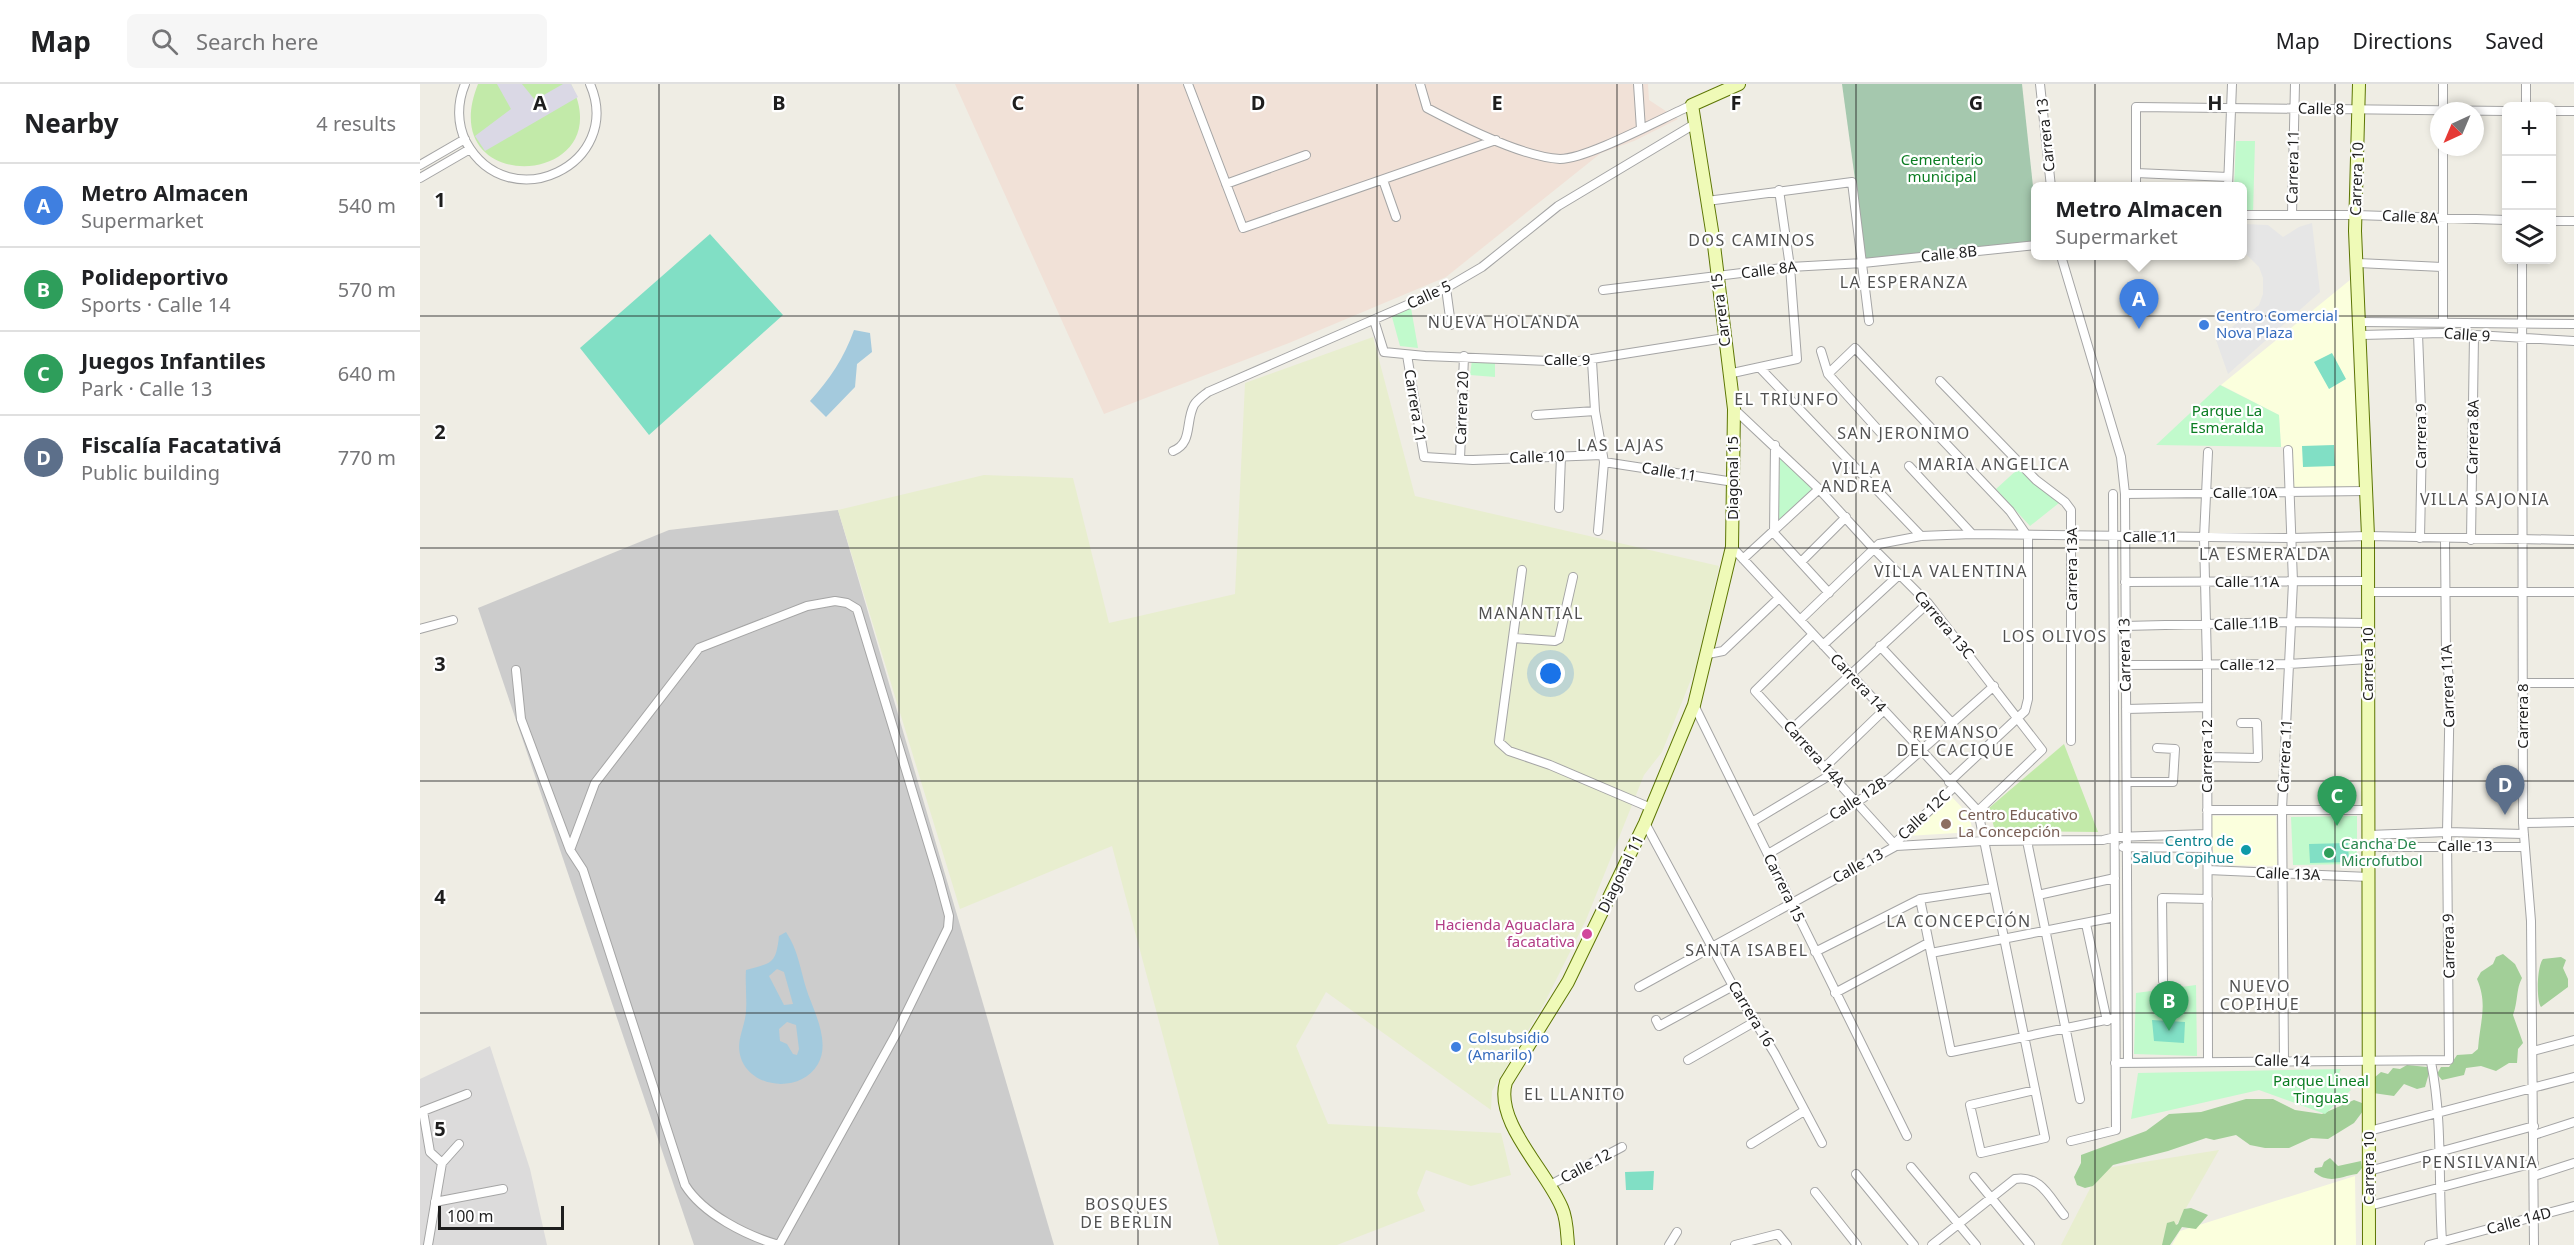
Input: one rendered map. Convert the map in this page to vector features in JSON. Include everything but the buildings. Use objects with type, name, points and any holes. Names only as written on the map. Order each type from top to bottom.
[{"type":"street","points":[[465,84],[459,112],[465,139],[470,149],[490,169],[514,179],[539,179],[562,171],[581,155],[593,133],[596,110],[590,84]]},
{"type":"street","points":[[1188,84],[1243,228],[1496,140]]},
{"type":"street","points":[[1420,84],[1427,108],[1475,133],[1536,154],[1562,159],[1587,152],[1641,129],[1738,84]]},
{"type":"street","points":[[1638,84],[1641,129]]},
{"type":"street","name":"Carrera 13","points":[[2040,84],[2051,182]]},
{"type":"street","points":[[2228,182],[2232,84]]},
{"type":"street","name":"Carrera 11","points":[[2292,214],[2295,84]]},
{"type":"street","name":"Carrera 10","points":[[2360,84],[2356,215],[2368,536],[2369,1245]]},
{"type":"street","points":[[2443,84],[2443,102]]},
{"type":"street","points":[[2526,84],[2526,102]]},
{"type":"street","name":"Carrera 15","points":[[1692,105],[1734,409]]},
{"type":"street","name":"Calle 8","points":[[2136,173],[2136,107],[2430,111]]},
{"type":"street","name":"Calle 8","points":[[2484,111],[2502,111]]},
{"type":"street","points":[[2556,111],[2574,111]]},
{"type":"street","name":"Calle 5","points":[[1173,451],[1182,448],[1187,440],[1195,403],[1208,392],[1446,288],[1482,267],[1558,206],[1693,125]]},
{"type":"street","points":[[420,165],[465,139]]},
{"type":"street","points":[[420,178],[470,149]]},
{"type":"street","points":[[1226,184],[1306,155]]},
{"type":"street","points":[[2443,156],[2443,321]]},
{"type":"street","points":[[2136,182],[2136,173],[2228,177]]},
{"type":"street","points":[[1383,180],[1396,217]]},
{"type":"street","points":[[1707,201],[1852,182],[1869,321]]},
{"type":"street","points":[[1728,374],[1794,361],[1797,356],[1790,267],[1779,190]]},
{"type":"street","name":"Calle 8A","points":[[2247,215],[2356,215],[2502,220]]},
{"type":"street","points":[[2556,221],[2574,221]]},
{"type":"street","name":"Calle 8B","points":[[1863,263],[2031,245]]},
{"type":"street","name":"Carrera 13","points":[[2062,260],[2121,457],[2125,494],[2128,1062]]},
{"type":"street","name":"Calle 8A","points":[[1604,290],[1790,267],[1863,263]]},
{"type":"street","points":[[2358,264],[2442,267]]},
{"type":"street","name":"Carrera 8","points":[[2522,264],[2523,823],[2531,921],[2534,1245]]},
{"type":"street","points":[[1446,288],[1451,325]]},
{"type":"street","name":"Calle 9","points":[[1374,320],[1384,352],[1407,355],[1592,361],[1725,338]]},
{"type":"street","name":"Calle 9","points":[[2361,322],[2574,324]]},
{"type":"street","name":"Carrera 9","points":[[2418,334],[2422,437],[2420,538]]},
{"type":"street","name":"Calle 9","points":[[2361,335],[2474,335],[2521,340],[2574,341]]},
{"type":"street","name":"Carrera 8A","points":[[2471,540],[2474,335]]},
{"type":"street","points":[[1828,374],[1855,348],[2010,512],[2028,537],[2028,699],[2025,711],[2016,718]]},
{"type":"street","points":[[1821,351],[1828,374],[1880,432]]},
{"type":"street","name":"Carrera 21","points":[[1407,355],[1424,457]]},
{"type":"street","name":"Carrera 20","points":[[1460,459],[1464,356]]},
{"type":"street","points":[[1592,361],[1595,411],[1603,458],[1598,531]]},
{"type":"street","points":[[1760,368],[1921,537]]},
{"type":"street","name":"Carrera 13A","points":[[1940,381],[2036,480],[2065,501],[2071,510],[2071,741]]},
{"type":"street","name":"Carrera 13C","points":[[1734,409],[1819,489],[1928,603],[2042,750],[1978,811]]},
{"type":"street","name":"Diagonal 15","points":[[1732,547],[1734,409]]},
{"type":"street","points":[[1536,416],[1595,411]]},
{"type":"street","points":[[1774,445],[1774,533],[1829,592]]},
{"type":"street","name":"Carrera 11","points":[[2284,1062],[2282,809],[2293,582],[2288,450]]},
{"type":"street","name":"Carrera 12","points":[[2208,452],[2204,537],[2207,582],[2208,1060]]},
{"type":"street","points":[[1559,508],[1561,456]]},
{"type":"street","name":"Calle 10","points":[[1424,457],[1473,460],[1561,456],[1603,458]]},
{"type":"street","name":"Calle 11","points":[[1603,458],[1734,482]]},
{"type":"street","points":[[1909,466],[1972,534]]},
{"type":"street","points":[[1743,559],[1774,533],[1819,489]]},
{"type":"street","name":"Calle 10A","points":[[2125,494],[2365,491]]},
{"type":"street","name":"Carrera 13","points":[[2071,1141],[2116,1130],[2115,1063],[2111,1020],[2115,917],[2113,494]]},
{"type":"street","points":[[1801,562],[1846,518]]},
{"type":"street","name":"Calle 11","points":[[1873,548],[1890,541],[1972,534],[2028,537],[2368,536],[2471,540],[2574,540]]},
{"type":"street","name":"Carrera 11A","points":[[2445,539],[2446,654],[2450,687],[2447,832]]},
{"type":"street","name":"Carrera 14","points":[[1732,547],[1978,811]]},
{"type":"street","name":"Diagonal 11","points":[[1568,1245],[1563,1209],[1508,1117],[1503,1104],[1503,1091],[1506,1082],[1568,982],[1645,823],[1694,705],[1732,547]]},
{"type":"street","points":[[1800,620],[1873,548]]},
{"type":"street","points":[[1522,570],[1499,742],[1509,751],[1550,765],[1651,807]]},
{"type":"street","points":[[1823,645],[1900,574]]},
{"type":"street","points":[[1514,638],[1559,639],[1573,577]]},
{"type":"street","name":"Calle 11A","points":[[2125,582],[2293,582],[2446,592],[2574,592]]},
{"type":"street","points":[[1708,654],[1723,651],[1779,598]]},
{"type":"street","points":[[516,670],[521,719],[570,850],[583,870],[685,1185],[691,1195],[717,1215],[761,1240],[778,1245],[901,1024],[948,928],[948,916],[939,879],[857,609],[847,603],[834,601],[807,606],[699,648],[595,783],[570,850]]},
{"type":"street","points":[[1792,729],[1928,603]]},
{"type":"street","points":[[420,629],[453,620]]},
{"type":"street","name":"Calle 11B","points":[[2124,626],[2291,622],[2368,623]]},
{"type":"street","name":"Carrera 14A","points":[[1813,634],[1755,691],[1792,729],[1895,845]]},
{"type":"street","points":[[1880,646],[1951,722]]},
{"type":"street","name":"Calle 12","points":[[2125,665],[2337,663],[2368,659]]},
{"type":"street","points":[[2522,683],[2574,682]]},
{"type":"street","name":"Calle 12B","points":[[1768,854],[1857,801],[1890,778],[1994,686]]},
{"type":"street","name":"Carrera 15","points":[[1694,705],[1907,1136]]},
{"type":"street","points":[[2126,709],[2207,706]]},
{"type":"street","points":[[1826,767],[1884,711]]},
{"type":"street","name":"Calle 12C","points":[[1895,845],[2016,718]]},
{"type":"street","points":[[2207,757],[2258,758],[2257,723],[2241,723]]},
{"type":"street","points":[[2127,782],[2173,782],[2175,749],[2157,748]]},
{"type":"street","points":[[1752,822],[1832,774]]},
{"type":"street","points":[[2207,810],[2369,810]]},
{"type":"street","points":[[1978,811],[1983,841],[2025,1039],[2045,1138],[1981,1153],[1970,1104],[2035,1089]]},
{"type":"street","points":[[2523,823],[2574,822]]},
{"type":"street","name":"Carrera 16","points":[[1645,823],[1733,986],[1756,1021],[1822,1143]]},
{"type":"street","name":"Carrera 9","points":[[2447,832],[2449,1060]]},
{"type":"street","name":"Calle 13","points":[[2369,841],[2447,832],[2524,834]]},
{"type":"street","name":"Calle 13","points":[[2115,841],[2127,837],[2207,834]]},
{"type":"street","name":"Calle 13","points":[[1639,987],[1895,845],[1983,841],[2103,840],[2115,841],[2127,847],[2207,848]]},
{"type":"street","points":[[2027,841],[2080,1099]]},
{"type":"street","name":"Calle 13","points":[[2369,841],[2448,846],[2524,846]]},
{"type":"street","name":"Calle 13A","points":[[2208,870],[2369,877]]},
{"type":"street","points":[[2038,895],[2115,878]]},
{"type":"street","points":[[1815,952],[1920,899],[1993,888]]},
{"type":"street","points":[[2163,981],[2162,898],[2208,899]]},
{"type":"street","points":[[1920,899],[1951,1052],[2111,1020]]},
{"type":"street","points":[[1931,953],[2115,917]]},
{"type":"street","name":"Carrera 13","points":[[2086,924],[2111,1020]]},
{"type":"street","points":[[1835,993],[1928,943]]},
{"type":"street","points":[[1656,1020],[1659,1026],[1733,986]]},
{"type":"street","points":[[1688,1060],[1756,1021]]},
{"type":"street","points":[[2533,1052],[2574,1040]]},
{"type":"street","name":"Calle 14","points":[[2115,1063],[2208,1060],[2431,1062],[2449,1060]]},
{"type":"street","points":[[2431,1062],[2440,1112],[2438,1152],[2442,1241]]},
{"type":"street","points":[[2369,1131],[2574,1077]]},
{"type":"street","points":[[442,1163],[430,1152],[422,1112],[467,1094]]},
{"type":"street","points":[[1751,1144],[1804,1111]]},
{"type":"street","points":[[2369,1171],[2438,1152],[2574,1122]]},
{"type":"street","points":[[428,1245],[442,1163],[459,1144]]},
{"type":"street","name":"Calle 12","points":[[1550,1185],[1622,1147]]},
{"type":"street","points":[[2369,1206],[2534,1163]]},
{"type":"street","points":[[2534,1176],[2574,1163]]},
{"type":"street","points":[[1911,1167],[1976,1245]]},
{"type":"street","points":[[1856,1174],[1914,1245]]},
{"type":"street","points":[[1974,1177],[2030,1245]]},
{"type":"street","points":[[1932,1245],[2015,1179],[2029,1177],[2037,1181],[2064,1215]]},
{"type":"street","points":[[435,1202],[503,1189]]},
{"type":"street","points":[[1815,1192],[1857,1245]]},
{"type":"street","name":"Calle 14D","points":[[2430,1245],[2574,1206]]},
{"type":"street","points":[[1669,1245],[1677,1232]]},
{"type":"street","points":[[1735,1245],[1778,1234],[1787,1245]]},
{"type":"shaded area","points":[[497,84],[522,84],[535,100],[563,84],[571,84],[578,97],[485,151],[475,136],[511,109]]},
{"type":"shaded area","points":[[955,84],[1648,84],[1649,100],[1678,119],[1634,141],[1601,153],[1446,277],[1289,343],[1104,414]]},
{"type":"shaded area","points":[[2312,223],[2320,292],[2228,374],[2216,340],[2259,305],[2263,294],[2263,278],[2259,267],[2247,255],[2247,224],[2268,225],[2283,237],[2299,227]]},
{"type":"shaded area","points":[[2350,280],[2354,386],[2365,491],[2291,493],[2289,446],[2281,447],[2279,415],[2221,385]]},
{"type":"shaded area","points":[[1373,337],[1415,496],[1719,566],[1696,667],[1662,752],[1644,775],[1586,920],[1545,1002],[1492,1091],[1491,1110],[1326,992],[1296,1046],[1328,1124],[1501,1133],[1511,1175],[1471,1186],[1426,1170],[1417,1193],[1425,1211],[1337,1245],[1219,1245],[1112,846],[960,909],[838,510],[984,475],[1073,478],[1109,623],[1235,594],[1245,383]]},
{"type":"shaded area","points":[[838,510],[1054,1245],[694,1245],[478,608],[669,530]]},
{"type":"shaded area","name":"Centro Educativo La Concepción","points":[[1950,795],[1969,815],[1973,832],[1907,836]]},
{"type":"shaded area","points":[[2211,816],[2276,816],[2277,866],[2214,865]]},
{"type":"shaded area","points":[[490,1046],[530,1169],[547,1245],[420,1245],[420,1079]]},
{"type":"shaded area","points":[[2219,1150],[2165,1245],[2061,1245],[2100,1169]]},
{"type":"shaded area","points":[[2355,1176],[2356,1245],[2172,1245],[2180,1231]]},
{"type":"green space","points":[[478,84],[571,84],[580,119],[572,144],[552,160],[527,166],[501,162],[480,147],[471,121]]},
{"type":"green space","name":"Cementerio municipal","points":[[1842,84],[2022,84],[2033,182],[2031,244],[1866,260]]},
{"type":"green space","points":[[2236,141],[2255,141],[2253,214],[2247,213],[2247,182],[2234,182]]},
{"type":"green space","points":[[710,234],[783,315],[649,435],[580,348]]},
{"type":"green space","points":[[1411,308],[1418,348],[1400,346],[1392,317]]},
{"type":"green space","points":[[2332,353],[2346,379],[2329,389],[2314,362]]},
{"type":"green space","points":[[1472,360],[1495,361],[1495,377],[1470,375]]},
{"type":"green space","name":"Parque La Esmeralda","points":[[2220,385],[2279,415],[2281,447],[2156,445]]},
{"type":"green space","points":[[2334,445],[2335,466],[2303,467],[2302,446]]},
{"type":"green space","points":[[1780,455],[1813,490],[1778,522]]},
{"type":"green space","points":[[2019,468],[2059,503],[2030,526],[1996,489]]},
{"type":"green space","points":[[2064,744],[2098,832],[1995,831],[1989,808]]},
{"type":"green space","points":[[2357,816],[2357,864],[2293,865],[2291,817]]},
{"type":"green space","name":"Cancha De Microfutbol","points":[[2348,843],[2349,862],[2310,863],[2309,844]]},
{"type":"green space","points":[[2503,954],[2515,964],[2522,978],[2513,1015],[2523,1043],[2518,1049],[2517,1063],[2509,1063],[2496,1071],[2481,1066],[2466,1068],[2464,1075],[2442,1080],[2437,1074],[2441,1067],[2449,1067],[2457,1055],[2472,1054],[2478,1049],[2483,1005],[2477,979],[2481,972],[2493,964],[2496,957]]},
{"type":"green space","points":[[2561,957],[2566,960],[2563,968],[2568,979],[2568,987],[2541,1007],[2538,975],[2541,963],[2543,959]]},
{"type":"green space","points":[[2196,985],[2197,1056],[2134,1054],[2136,993]]},
{"type":"green space","points":[[2152,1020],[2185,1022],[2184,1043],[2154,1041]]},
{"type":"green space","points":[[2407,1065],[2427,1067],[2429,1073],[2425,1087],[2417,1089],[2404,1084],[2394,1096],[2373,1093],[2375,1077],[2381,1072],[2388,1074],[2393,1068],[2400,1069]]},
{"type":"green space","name":"Parque Lineal Tinguas","points":[[2341,1069],[2338,1076],[2351,1090],[2325,1114],[2259,1090],[2131,1119],[2138,1073]]},
{"type":"green space","points":[[2246,1099],[2273,1099],[2295,1110],[2322,1114],[2354,1100],[2362,1103],[2363,1111],[2354,1123],[2328,1139],[2311,1138],[2289,1148],[2265,1148],[2250,1145],[2236,1135],[2214,1140],[2206,1138],[2168,1151],[2113,1165],[2093,1186],[2085,1188],[2077,1185],[2074,1177],[2081,1163],[2081,1155],[2146,1131],[2169,1114],[2201,1112]]},
{"type":"green space","points":[[2330,1158],[2338,1166],[2361,1161],[2362,1168],[2357,1174],[2335,1179],[2325,1178],[2314,1172],[2315,1168],[2322,1167],[2324,1162]]},
{"type":"green space","points":[[1654,1171],[1653,1190],[1626,1190],[1625,1172]]},
{"type":"green space","points":[[2191,1208],[2208,1215],[2196,1229],[2182,1227],[2170,1245],[2162,1245],[2167,1223],[2174,1221],[2176,1225],[2178,1224],[2184,1209]]},
{"type":"water","points":[[854,330],[870,333],[872,352],[857,364],[855,387],[826,417],[810,401],[836,368]]},
{"type":"water","points":[[786,932],[793,946],[820,1026],[823,1046],[818,1064],[811,1073],[790,1083],[779,1084],[757,1078],[748,1071],[742,1061],[739,1042],[746,1011],[746,970],[771,961],[776,952],[779,936]],"holes":[[[777,969],[784,972],[793,1004],[784,1005],[769,976]],[[787,1022],[796,1025],[799,1049],[797,1055],[793,1054],[787,1044],[780,1041],[779,1029]]]},
{"type":"place","name":"Centro Comercial Nova Plaza","points":[[2204,325]]},
{"type":"place","name":"Metro Almacen","points":[[2139,329]]},
{"type":"place","name":"Fiscalía Facatativá","points":[[2505,815]]},
{"type":"place","name":"Centro Educativo La Concepción","points":[[1946,824]]},
{"type":"place","name":"Juegos Infantiles","points":[[2337,826]]},
{"type":"place","name":"Centro de Salud Copihue","points":[[2246,850]]},
{"type":"place","name":"Cancha De Microfutbol","points":[[2329,853]]},
{"type":"place","name":"Hacienda Aguaclara facatativa","points":[[1587,934]]},
{"type":"place","name":"Polideportivo","points":[[2169,1031]]},
{"type":"place","name":"Colsubsidio (Amarilo)","points":[[1456,1047]]},
{"type":"district","name":"DOS CAMINOS","points":[[1752,240]]},
{"type":"district","name":"LA ESPERANZA","points":[[1904,282]]},
{"type":"district","name":"NUEVA HOLANDA","points":[[1504,322]]},
{"type":"district","name":"EL TRIUNFO","points":[[1787,399]]},
{"type":"district","name":"SAN JERONIMO","points":[[1904,433]]},
{"type":"district","name":"LAS LAJAS","points":[[1621,445]]},
{"type":"district","name":"MARIA ANGELICA","points":[[1994,464]]},
{"type":"district","name":"VILLA ANDREA","points":[[1857,477]]},
{"type":"district","name":"VILLA SAJONIA","points":[[2485,499]]},
{"type":"district","name":"LA ESMERALDA","points":[[2265,554]]},
{"type":"district","name":"VILLA VALENTINA","points":[[1951,571]]},
{"type":"district","name":"MANANTIAL","points":[[1531,613]]},
{"type":"district","name":"LOS OLIVOS","points":[[2055,636]]},
{"type":"district","name":"REMANSO DEL CACIQUE","points":[[1956,741]]},
{"type":"district","name":"LA CONCEPCIÓN","points":[[1959,921]]},
{"type":"district","name":"SANTA ISABEL","points":[[1747,950]]},
{"type":"district","name":"NUEVO COPIHUE","points":[[2260,995]]},
{"type":"district","name":"EL LLANITO","points":[[1575,1094]]},
{"type":"district","name":"PENSILVANIA","points":[[2480,1162]]},
{"type":"district","name":"BOSQUES DE BERLIN","points":[[1127,1213]]}]
